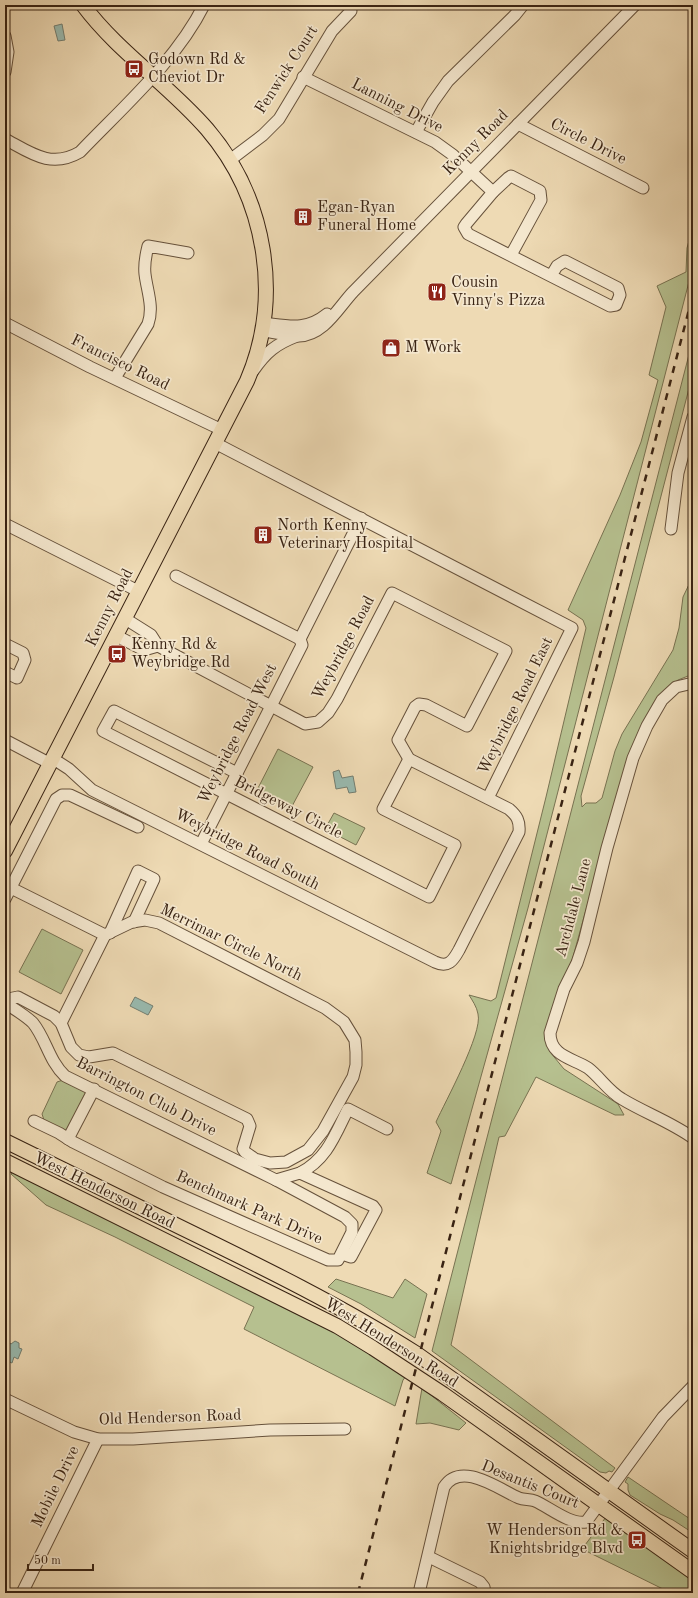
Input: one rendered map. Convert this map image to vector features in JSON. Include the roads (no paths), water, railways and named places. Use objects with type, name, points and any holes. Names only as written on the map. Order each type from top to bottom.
[{"type":"main road","points":[[83,5],[108,34],[206,128],[230,160],[250,202],[258,228],[266,282],[263,327]]},
{"type":"main road","name":"Kenny Road","points":[[5,851],[247,381],[255,361],[263,327]]},
{"type":"main road","name":"West Henderson Road","points":[[5,1141],[225,1248],[350,1313],[417,1354],[693,1551]]},
{"type":"main road","name":"West Henderson Road","points":[[5,1161],[337,1326],[443,1394],[693,1572]]},
{"type":"street","points":[[5,139],[42,158],[53,160],[65,159],[80,152],[173,53],[196,21],[204,5]]},
{"type":"street","points":[[416,132],[433,102],[448,82],[515,15],[523,5]]},
{"type":"street","name":"Kenny Road","points":[[247,381],[273,347],[284,341],[317,331],[325,324],[341,305],[471,171],[635,5]]},
{"type":"street","name":"Fenwick Court","points":[[230,160],[263,135],[279,119],[332,30],[351,11]]},
{"type":"street","points":[[5,36],[8,52],[5,72]]},
{"type":"street","name":"Lanning Drive","points":[[303,77],[416,132],[453,155],[493,192]]},
{"type":"street","name":"Circle Drive","points":[[518,124],[643,188]]},
{"type":"street","points":[[511,255],[541,200],[540,191],[511,176],[493,192],[464,227],[468,234],[610,306],[616,305],[620,295],[618,288],[569,262],[565,261],[557,266],[551,276]]},
{"type":"street","points":[[115,378],[148,324],[150,317],[150,298],[145,273],[148,246],[188,253]]},
{"type":"street","name":"Kenny Road","points":[[263,327],[311,324],[341,305]]},
{"type":"street","name":"Francisco Road","points":[[5,324],[222,430]]},
{"type":"street","name":"Kenny Road","points":[[263,327],[299,336]]},
{"type":"street","points":[[671,529],[678,473],[693,418]]},
{"type":"street","points":[[215,442],[361,518]]},
{"type":"street","name":"Weybridge Road East","points":[[361,518],[572,628],[488,798]]},
{"type":"street","name":"Weybridge Road West","points":[[201,844],[302,644],[300,639],[361,518]]},
{"type":"street","points":[[5,524],[138,591]]},
{"type":"street","points":[[176,576],[300,639]]},
{"type":"street","name":"Weybridge Road","points":[[124,618],[151,635],[158,646],[305,724],[318,722],[328,713],[337,699],[392,593],[506,651],[467,726],[426,705],[419,704],[415,706],[398,740],[409,758]]},
{"type":"street","points":[[115,635],[144,650],[158,646]]},
{"type":"street","points":[[5,672],[17,678],[25,660],[23,653],[6,646]]},
{"type":"street","name":"Archdale Lane","points":[[693,683],[676,687],[662,700],[647,726],[633,758],[609,842],[578,963],[562,997],[550,1029],[550,1039],[554,1048],[560,1054],[591,1071],[609,1090],[621,1099],[693,1138]]},
{"type":"street","name":"Bridgeway Circle","points":[[236,773],[114,711],[103,731],[429,897],[455,845],[383,809],[409,758]]},
{"type":"street","name":"Weybridge Road South","points":[[5,740],[69,769],[92,790],[435,962]]},
{"type":"street","name":"Weybridge Road East","points":[[409,758],[509,809],[516,815],[520,823],[519,832],[455,957],[448,964],[441,965],[435,962]]},
{"type":"street","points":[[5,899],[8,886],[56,799],[62,795],[70,794],[138,827]]},
{"type":"street","points":[[5,1003],[8,999],[18,997],[54,1016],[61,1023],[138,871],[154,879],[134,922]]},
{"type":"street","points":[[8,886],[107,934]]},
{"type":"street","name":"Merrimar Circle North","points":[[61,1023],[71,1047],[79,1055],[89,1057],[113,1053],[247,1119],[250,1126],[243,1146],[245,1152],[255,1159],[270,1163],[286,1162],[308,1150],[323,1131],[353,1076],[356,1065],[355,1040],[344,1022],[330,1011],[159,923],[145,920],[134,922],[107,934]]},
{"type":"street","name":"Barrington Club Drive","points":[[5,1003],[21,1013],[32,1023],[40,1034],[59,1070],[65,1076],[276,1180]]},
{"type":"street","points":[[68,1139],[94,1089]]},
{"type":"street","points":[[276,1180],[300,1173],[312,1167],[323,1155],[348,1109],[387,1129]]},
{"type":"street","name":"Benchmark Park Drive","points":[[34,1121],[163,1187],[328,1260],[338,1260],[352,1232],[349,1221],[336,1212],[276,1180]]},
{"type":"street","points":[[300,1173],[373,1206],[376,1210],[351,1257],[342,1254]]},
{"type":"street","name":"Desantis Court","points":[[420,1593],[444,1487],[453,1478],[464,1476],[476,1478],[520,1498],[534,1501],[580,1523],[586,1522],[663,1417],[693,1386]]},
{"type":"street","name":"Old Henderson Road","points":[[5,1399],[74,1432],[98,1439],[133,1439],[270,1430],[345,1429]]},
{"type":"street","name":"Mobile Drive","points":[[22,1593],[98,1439]]},
{"type":"street","points":[[429,1557],[480,1582],[484,1586],[485,1593]]},
{"type":"water","points":[[62,24],[65,40],[58,41],[54,26]]},
{"type":"water","points":[[339,770],[342,778],[353,776],[356,792],[349,793],[347,787],[336,789],[333,772]]},
{"type":"water","points":[[135,997],[153,1006],[148,1015],[130,1006]]},
{"type":"water","points":[[15,1341],[19,1343],[19,1348],[22,1349],[18,1359],[14,1357],[12,1363],[5,1360],[5,1349],[8,1342],[11,1344]]},
{"type":"railway","points":[[358,1593],[693,294]]},
{"type":"place","name":"Godown Rd & Cheviot Dr","points":[[134,69]]},
{"type":"place","name":"Egan-Ryan Funeral Home","points":[[303,217]]},
{"type":"place","name":"Cousin Vinny's Pizza","points":[[437,292]]},
{"type":"place","name":"M Work","points":[[391,348]]},
{"type":"place","name":"North Kenny Veterinary Hospital","points":[[263,535]]},
{"type":"place","name":"Kenny Rd & Weybridge Rd","points":[[117,654]]},
{"type":"place","name":"W Henderson Rd & Knightsbridge Blvd","points":[[637,1540]]}]
